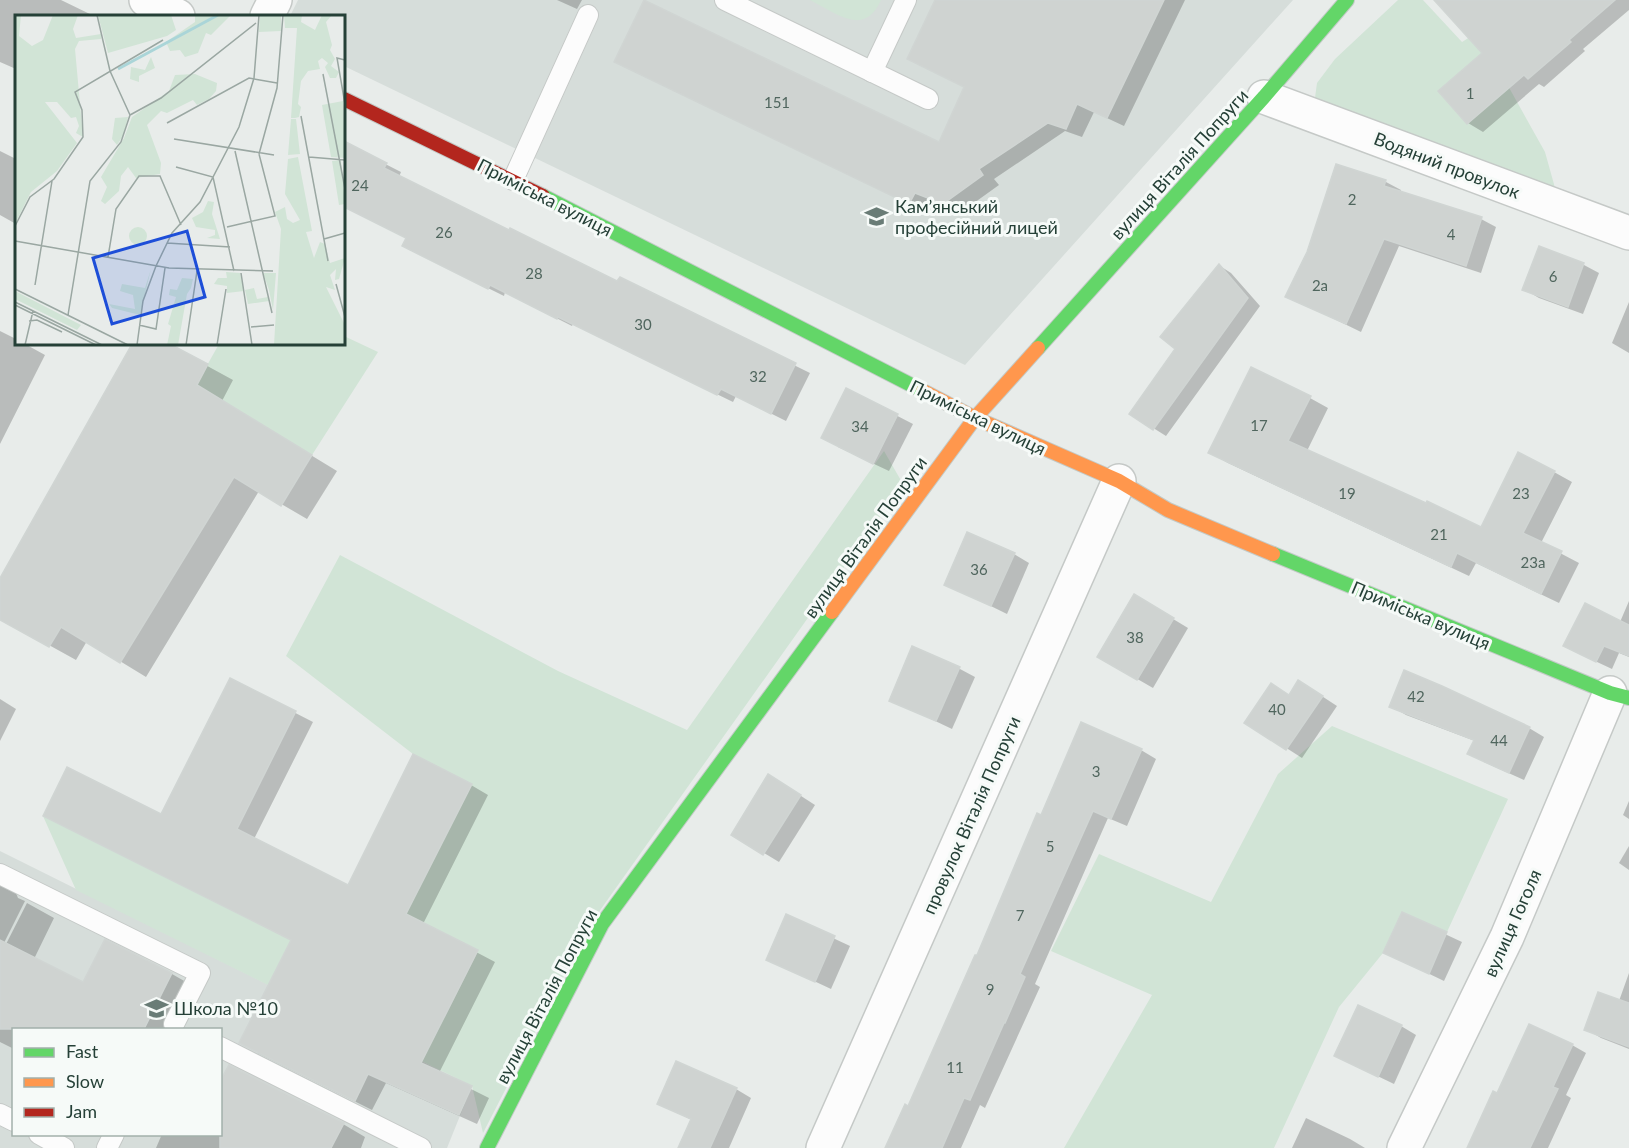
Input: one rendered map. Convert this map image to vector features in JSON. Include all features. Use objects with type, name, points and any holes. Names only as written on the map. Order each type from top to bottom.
[{"type":"street","points":[[146,0],[176,15]]},
{"type":"street","points":[[268,15],[275,0]]},
{"type":"street","name":"вулиця Віталія Попруги","points":[[487,1148],[602,924],[975,418],[1264,97],[1347,0]]},
{"type":"street","name":"Водяний провулок","points":[[1264,97],[1629,233]]},
{"type":"street","name":"Приміська вулиця","points":[[345,99],[513,180],[975,418],[1119,481],[1168,510],[1620,696]]},
{"type":"street","name":"провулок Віталія Попруги","points":[[823,1148],[1119,481]]},
{"type":"street","name":"вулиця Гоголя","points":[[1404,1148],[1507,937],[1620,696]]},
{"type":"lane","points":[[725,0],[928,99]]},
{"type":"lane","points":[[872,72],[906,0]]},
{"type":"lane","points":[[513,180],[588,15]]},
{"type":"lane","points":[[0,874],[200,972],[177,1028]]},
{"type":"lane","points":[[222,1048],[421,1148]]},
{"type":"lane","points":[[43,1136],[64,1148]]},
{"type":"shaded area","name":"Кам’янський професійний лицей","points":[[298,0],[1293,0],[965,365],[345,66],[345,15],[290,15]]},
{"type":"shaded area","name":"Школа №10","points":[[0,851],[472,1086],[447,1148],[0,1148]]},
{"type":"green space","points":[[810,0],[881,0],[866,18],[858,20],[839,16]]},
{"type":"green space","points":[[1398,0],[1423,0],[1462,42],[1478,32],[1545,152],[1557,195],[1314,105],[1317,83],[1335,59]]},
{"type":"green space","points":[[345,336],[378,352],[312,455],[196,385],[218,345],[345,345]]},
{"type":"green space","points":[[884,451],[903,484],[591,923],[483,1133],[472,1086],[76,890],[43,816],[445,1017],[478,951],[406,914],[413,754],[286,656],[340,555],[558,671],[687,730]]},
{"type":"green space","points":[[1332,726],[1508,799],[1447,932],[1402,912],[1383,953],[1339,1007],[1274,1148],[1064,1148],[1152,995],[1051,951],[1099,854],[1211,902],[1278,774]]},
{"type":"building","points":[[644,0],[939,142],[964,87],[907,59],[935,0],[1164,0],[1107,118],[1077,104],[1066,129],[1048,123],[979,169],[983,175],[943,204],[915,193],[909,204],[614,62]]},
{"type":"building","points":[[1434,0],[1615,0],[1528,79],[1524,75],[1467,124],[1438,91],[1482,53]]},
{"type":"building","points":[[345,142],[387,163],[384,168],[509,230],[510,228],[617,281],[620,277],[796,363],[771,414],[721,389],[717,395],[490,285],[488,289],[402,246],[406,238],[345,208]]},
{"type":"building","points":[[1336,164],[1386,180],[1384,186],[1482,217],[1466,266],[1384,239],[1346,324],[1285,297],[1307,252]]},
{"type":"building","points":[[1539,246],[1584,263],[1568,307],[1522,290]]},
{"type":"building","points":[[1219,264],[1248,298],[1153,430],[1129,414],[1175,349],[1160,337]]},
{"type":"building","points":[[131,345],[172,345],[208,364],[197,385],[312,455],[281,506],[234,477],[120,663],[61,627],[49,647],[0,620],[0,578]]},
{"type":"building","points":[[1251,367],[1311,396],[1288,441],[1481,527],[1518,452],[1555,471],[1523,533],[1562,551],[1541,594],[1457,553],[1451,567],[1208,453]]},
{"type":"building","points":[[846,388],[898,414],[873,464],[821,438]]},
{"type":"building","points":[[967,532],[1015,553],[991,606],[944,585]]},
{"type":"building","points":[[1134,594],[1174,618],[1137,680],[1097,657]]},
{"type":"building","points":[[1585,603],[1629,625],[1629,656],[1604,646],[1596,662],[1563,646]]},
{"type":"building","points":[[912,646],[960,667],[936,721],[889,701]]},
{"type":"building","points":[[1404,670],[1530,727],[1509,773],[1467,754],[1474,740],[1389,707]]},
{"type":"building","points":[[230,678],[296,711],[237,829],[348,885],[413,754],[472,784],[406,914],[478,950],[421,1063],[472,1086],[459,1115],[368,1074],[355,1101],[239,1043],[291,940],[43,816],[67,767],[161,814]]},
{"type":"building","points":[[1298,680],[1323,696],[1286,750],[1244,723],[1271,683],[1289,695]]},
{"type":"building","points":[[1081,722],[1142,749],[1111,819],[1093,811],[1020,974],[1025,977],[1005,1023],[970,1100],[964,1098],[942,1148],[885,1148],[905,1104],[908,1106],[975,955],[977,955],[1037,813],[1041,815]]},
{"type":"building","points":[[768,774],[801,795],[763,855],[731,835]]},
{"type":"building","points":[[1402,912],[1447,932],[1429,974],[1383,953]]},
{"type":"building","points":[[786,914],[835,936],[815,982],[766,960]]},
{"type":"building","points":[[105,939],[172,973],[144,1028],[0,1029],[0,940],[83,982]]},
{"type":"building","points":[[1598,992],[1629,1003],[1629,1047],[1584,1030]]},
{"type":"building","points":[[1358,1005],[1402,1025],[1378,1077],[1334,1056]]},
{"type":"building","points":[[1529,1024],[1573,1044],[1553,1087],[1558,1089],[1530,1148],[1467,1148],[1493,1091],[1497,1093]]},
{"type":"building","points":[[676,1061],[737,1088],[710,1148],[678,1148],[691,1119],[657,1104]]},
{"type":"building","points":[[229,1065],[344,1123],[331,1148],[220,1148],[222,1077]]},
{"type":"traffic: fast","points":[[1038,348],[1264,97],[1347,0]]},
{"type":"traffic: fast","points":[[543,196],[923,391]]},
{"type":"traffic: fast","points":[[1273,554],[1610,693],[1629,698]]},
{"type":"traffic: fast","points":[[487,1148],[602,924],[832,612]]},
{"type":"traffic: slow","points":[[832,612],[975,418],[1038,348]]},
{"type":"traffic: slow","points":[[923,391],[975,418],[1119,481],[1168,510],[1273,554]]},
{"type":"traffic: jam","points":[[345,99],[543,196]]},
{"type":"place","name":"Кам’янський професійний лицей","points":[[877,216]]},
{"type":"place","name":"Школа №10","points":[[156,1008]]}]
